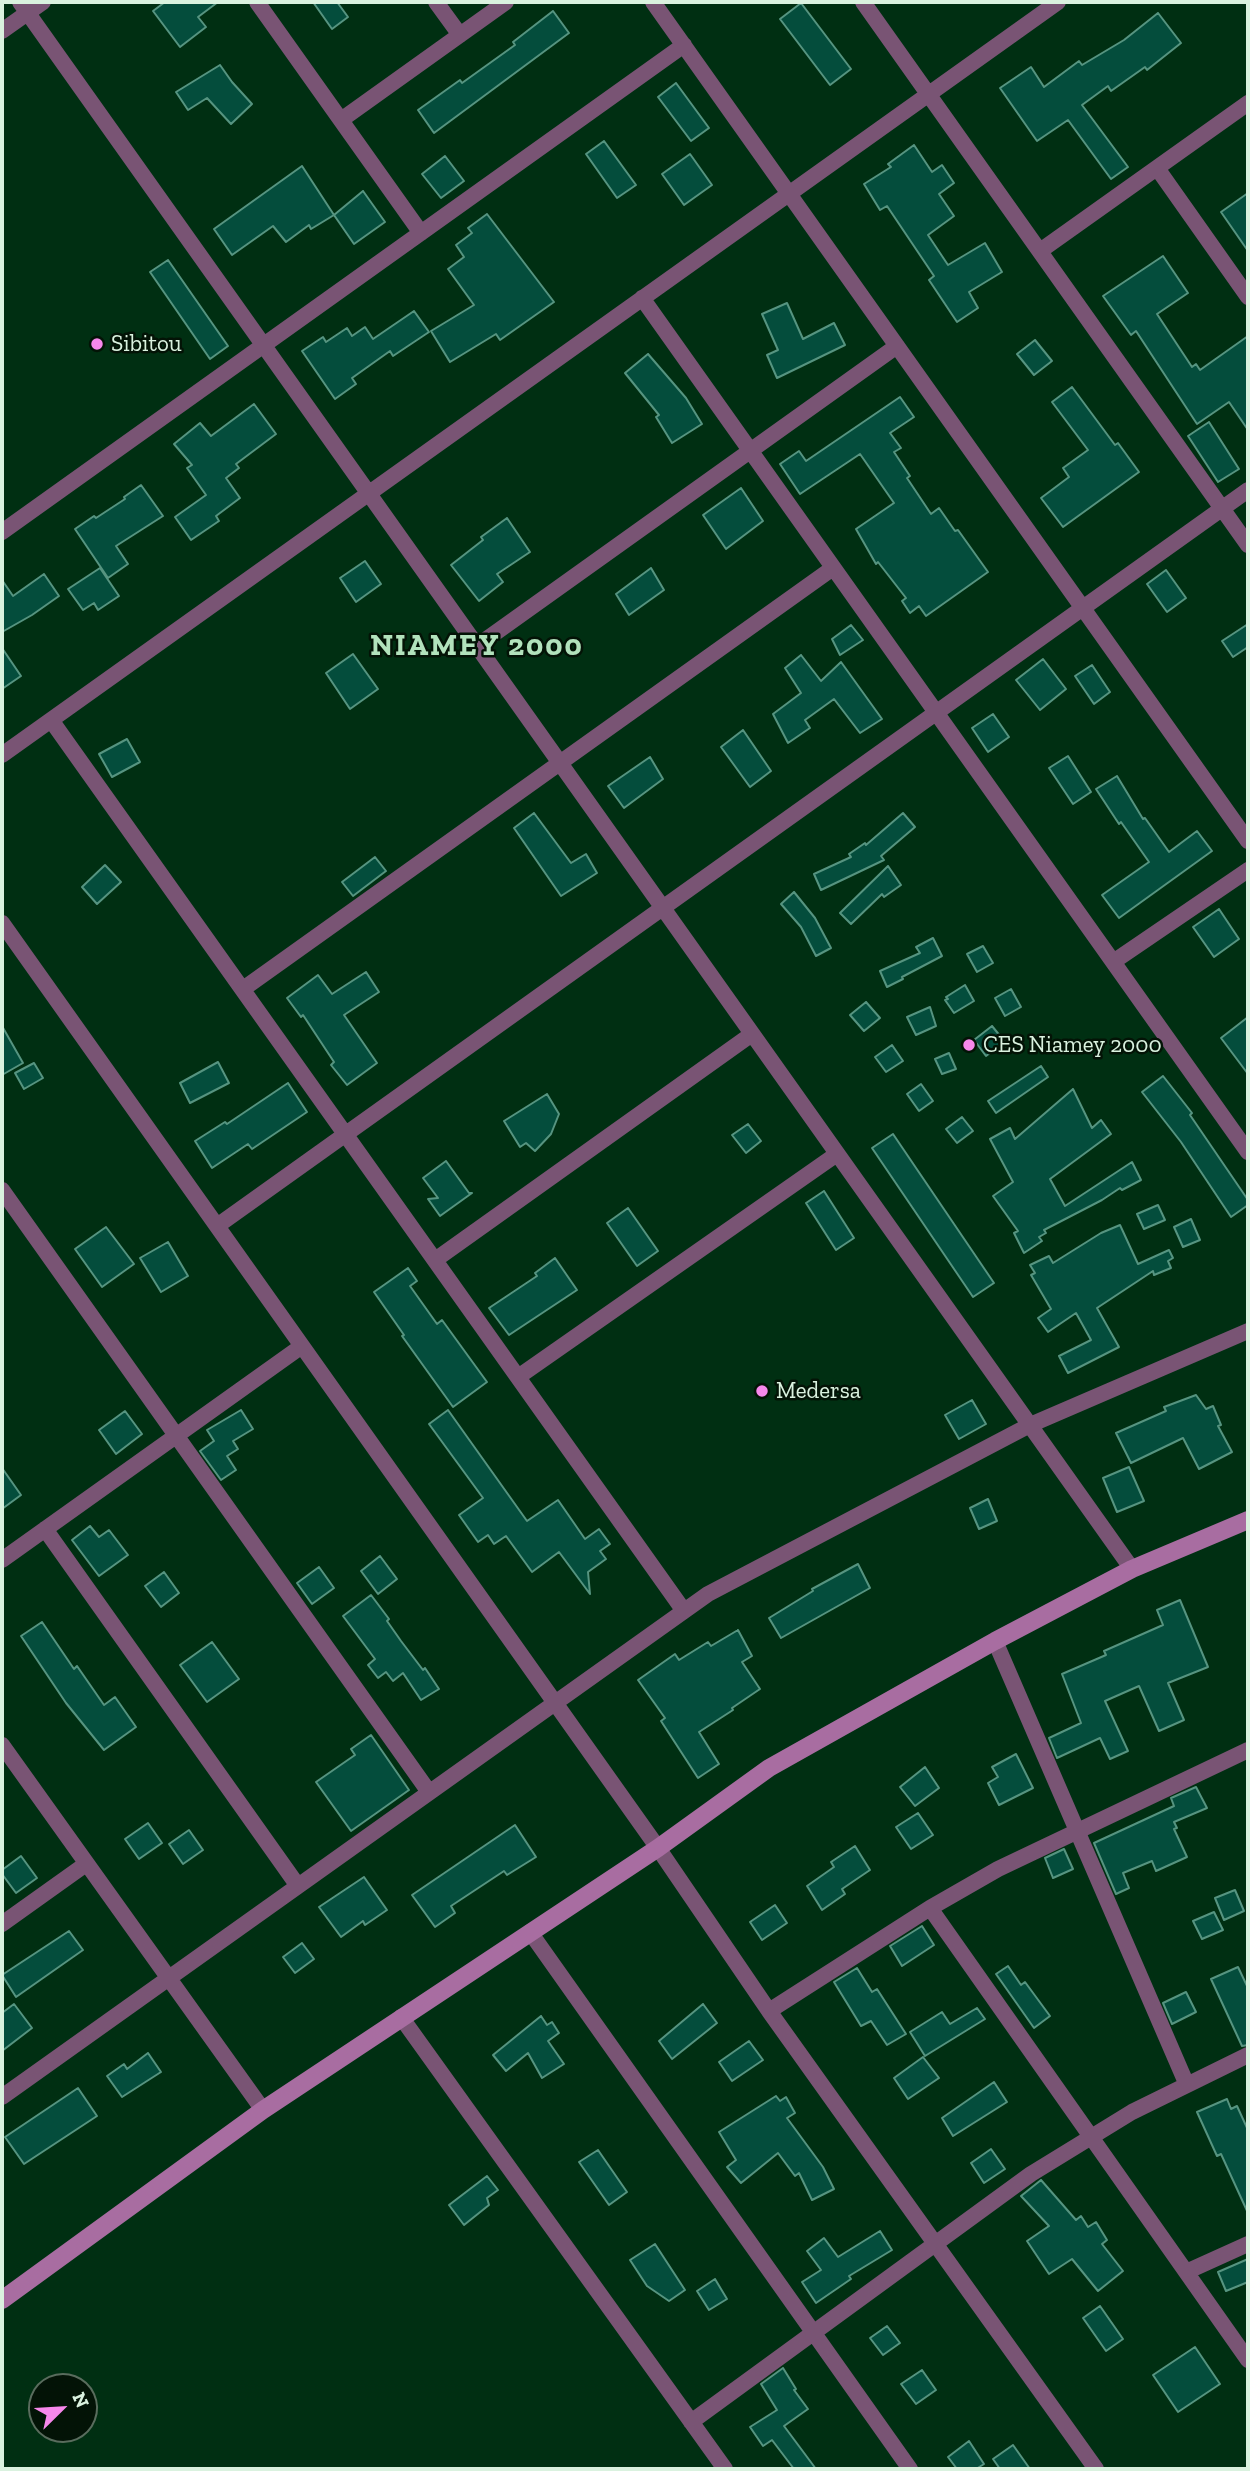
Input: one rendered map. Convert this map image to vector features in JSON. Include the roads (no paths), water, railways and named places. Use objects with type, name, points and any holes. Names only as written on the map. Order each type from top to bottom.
[{"type":"street","points":[[2,32],[24,7],[43,2]]},
{"type":"street","points":[[257,2],[421,233]]},
{"type":"street","points":[[436,2],[460,35]]},
{"type":"street","points":[[341,120],[506,2]]},
{"type":"street","points":[[653,2],[1248,841]]},
{"type":"street","points":[[863,2],[1248,545]]},
{"type":"street","points":[[2,755],[1058,2]]},
{"type":"street","points":[[24,7],[1132,1570]]},
{"type":"street","points":[[2,532],[684,45]]},
{"type":"street","points":[[1040,251],[1248,103]]},
{"type":"street","points":[[1157,168],[1248,295]]},
{"type":"street","points":[[642,298],[1248,1152]]},
{"type":"street","points":[[477,646],[897,346]]},
{"type":"street","points":[[217,1226],[1248,490]]},
{"type":"street","points":[[243,989],[833,568]]},
{"type":"street","points":[[51,720],[684,1611]]},
{"type":"street","points":[[1113,962],[1248,870]]},
{"type":"street","points":[[2,923],[7,942],[217,1226],[658,1848],[769,2011],[1096,2469]]},
{"type":"street","points":[[435,1260],[752,1034]]},
{"type":"street","points":[[518,1377],[837,1154]]},
{"type":"street","points":[[2,1190],[429,1792]]},
{"type":"street","points":[[2,2097],[555,1702],[684,1611],[734,1580],[1030,1425],[1248,1331]]},
{"type":"street","points":[[2,1560],[302,1346]]},
{"type":"street","points":[[2,2300],[263,2109],[658,1848],[769,1768],[995,1641],[1132,1570],[1248,1520]]},
{"type":"street","points":[[45,1529],[298,1886]]},
{"type":"street","points":[[995,1641],[1187,2085]]},
{"type":"street","points":[[2,1745],[263,2109]]},
{"type":"street","points":[[769,2011],[930,1908],[998,1869],[1248,1750]]},
{"type":"street","points":[[2,1924],[86,1864]]},
{"type":"street","points":[[930,1908],[1248,2360]]},
{"type":"street","points":[[530,1932],[910,2469]]},
{"type":"street","points":[[401,2017],[724,2469]]},
{"type":"street","points":[[691,2422],[1031,2174],[1132,2112],[1248,2055]]},
{"type":"street","points":[[1186,2272],[1248,2245]]},
{"type":"place","name":"Sibitou","points":[[97,344]]},
{"type":"place","name":"CES Niamey 2000","points":[[969,1045]]},
{"type":"place","name":"Medersa","points":[[762,1391]]},
{"type":"district","name":"NIAMEY 2000","points":[[477,646]]}]
